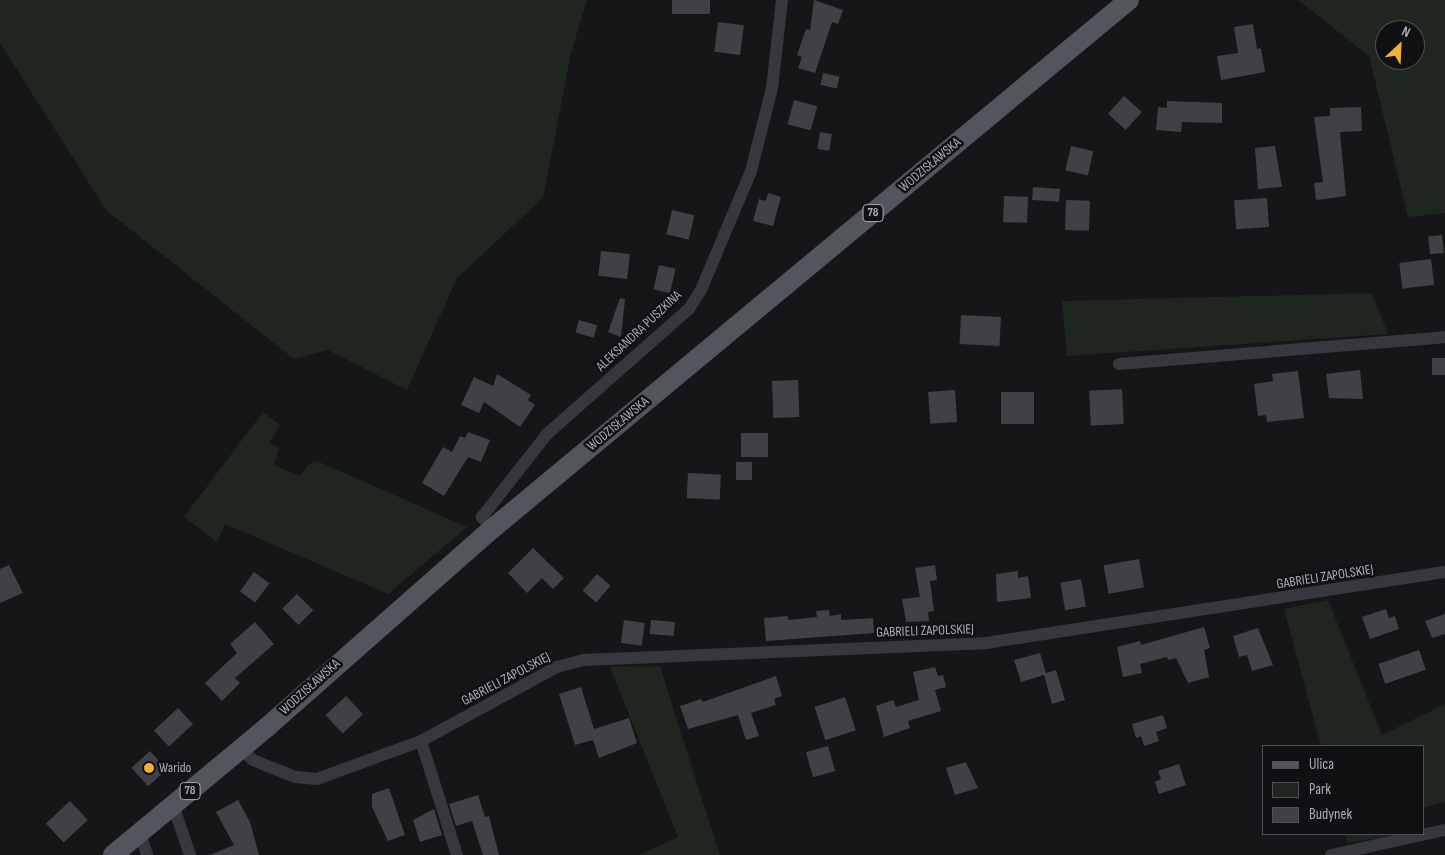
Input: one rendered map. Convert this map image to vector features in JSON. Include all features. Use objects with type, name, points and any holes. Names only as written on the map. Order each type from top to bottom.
[{"type":"main road","name":"WODZISŁAWSKA","points":[[113,855],[240,749],[492,529],[1129,0]]},
{"type":"street","name":"ALEKSANDRA PUSZKINA","points":[[492,529],[482,517],[547,434],[690,309],[701,290],[751,171],[772,88],[782,0]]},
{"type":"street","points":[[1119,364],[1445,337]]},
{"type":"street","name":"GABRIELI ZAPOLSKIEJ","points":[[240,749],[262,764],[295,777],[317,780],[421,741],[557,667],[584,660],[986,643],[1445,572]]},
{"type":"street","points":[[421,741],[457,855]]},
{"type":"street","points":[[173,806],[190,855]]},
{"type":"street","points":[[1425,834],[1445,830]]},
{"type":"street","points":[[140,833],[147,855]]},
{"type":"street","points":[[1331,855],[1422,835]]},
{"type":"green space","points":[[0,0],[587,0],[571,53],[543,198],[457,278],[407,390],[328,350],[294,359],[106,210],[0,43]]},
{"type":"green space","points":[[1298,0],[1445,0],[1445,213],[1408,217],[1369,56]]},
{"type":"green space","points":[[1372,293],[1388,334],[1067,356],[1062,301]]},
{"type":"green space","points":[[263,412],[280,425],[270,442],[279,449],[274,465],[300,476],[309,464],[317,461],[467,527],[388,594],[225,524],[217,542],[184,517]]},
{"type":"green space","points":[[1328,600],[1382,735],[1445,704],[1445,802],[1425,808],[1425,745],[1321,745],[1284,609]]},
{"type":"green space","points":[[660,666],[720,855],[639,855],[678,837],[610,667]]},
{"type":"green space","points":[[1345,835],[1389,835],[1389,836],[1347,843]]},
{"type":"building","points":[[672,0],[710,0],[710,14],[672,14]]},
{"type":"building","points":[[814,0],[843,10],[838,24],[832,22],[815,73],[798,68],[802,57],[797,55],[806,29],[810,30]]},
{"type":"building","points":[[718,22],[744,25],[740,55],[714,52]]},
{"type":"building","points":[[1253,24],[1257,49],[1261,48],[1265,72],[1221,80],[1217,56],[1238,53],[1234,27]]},
{"type":"building","points":[[823,73],[840,77],[837,89],[820,85]]},
{"type":"building","points":[[1124,96],[1142,112],[1126,130],[1108,114]]},
{"type":"building","points":[[794,100],[817,106],[811,130],[788,124]]},
{"type":"building","points":[[1167,101],[1222,103],[1222,123],[1182,122],[1181,132],[1156,130],[1158,107],[1167,108]]},
{"type":"building","points":[[1361,107],[1362,131],[1340,132],[1346,196],[1316,200],[1314,183],[1323,182],[1314,117],[1330,116],[1330,108]]},
{"type":"building","points":[[820,132],[832,134],[829,151],[817,149]]},
{"type":"building","points":[[1071,146],[1093,151],[1088,176],[1065,170]]},
{"type":"building","points":[[1275,146],[1282,187],[1258,189],[1255,148]]},
{"type":"building","points":[[1033,187],[1060,189],[1059,202],[1032,200]]},
{"type":"building","points":[[768,193],[781,197],[773,226],[753,221],[759,199],[766,201]]},
{"type":"building","points":[[1004,196],[1028,197],[1027,223],[1003,222]]},
{"type":"building","points":[[1267,198],[1269,227],[1236,229],[1234,200]]},
{"type":"building","points":[[1066,200],[1090,201],[1089,231],[1065,230]]},
{"type":"building","points":[[672,210],[694,215],[689,240],[666,234]]},
{"type":"building","points":[[1442,235],[1444,253],[1430,254],[1428,236]]},
{"type":"building","points":[[601,251],[630,254],[627,279],[598,276]]},
{"type":"building","points":[[1431,259],[1434,285],[1402,289],[1399,263]]},
{"type":"building","points":[[659,265],[676,269],[670,293],[653,289]]},
{"type":"building","points":[[620,298],[625,299],[621,337],[608,332]]},
{"type":"building","points":[[961,315],[1001,317],[999,346],[959,344]]},
{"type":"building","points":[[579,320],[597,325],[594,338],[575,332]]},
{"type":"building","points":[[1432,358],[1445,358],[1445,375],[1432,375]]},
{"type":"building","points":[[1360,370],[1363,399],[1329,398],[1326,374]]},
{"type":"building","points":[[1298,371],[1304,418],[1267,422],[1266,415],[1258,416],[1254,384],[1273,381],[1272,374]]},
{"type":"building","points":[[497,374],[531,395],[528,400],[535,405],[520,427],[484,402],[479,413],[461,405],[474,377],[493,386]]},
{"type":"building","points":[[798,380],[799,417],[773,418],[772,381]]},
{"type":"building","points":[[1122,389],[1124,424],[1091,426],[1089,391]]},
{"type":"building","points":[[955,390],[957,422],[930,424],[928,392]]},
{"type":"building","points":[[1001,392],[1034,392],[1034,424],[1001,424]]},
{"type":"building","points":[[468,432],[490,440],[481,462],[468,457],[444,496],[422,483],[443,447],[452,452],[460,436],[465,438]]},
{"type":"building","points":[[741,433],[768,433],[768,457],[741,457]]},
{"type":"building","points":[[736,462],[752,462],[752,480],[736,480]]},
{"type":"building","points":[[688,473],[721,475],[720,500],[687,498]]},
{"type":"building","points":[[533,548],[564,578],[553,589],[542,578],[527,593],[508,573]]},
{"type":"building","points":[[1139,559],[1144,588],[1109,594],[1104,565]]},
{"type":"building","points":[[9,565],[23,593],[0,603],[0,569]]},
{"type":"building","points":[[935,565],[937,580],[930,581],[934,611],[928,612],[929,621],[906,622],[902,599],[920,597],[915,568]]},
{"type":"building","points":[[1018,571],[1018,578],[1028,576],[1031,598],[997,602],[996,574]]},
{"type":"building","points":[[254,572],[269,583],[255,603],[240,591]]},
{"type":"building","points":[[597,574],[611,586],[596,602],[583,591]]},
{"type":"building","points":[[1081,579],[1086,607],[1065,610],[1060,583]]},
{"type":"building","points":[[297,594],[313,610],[298,625],[282,609]]},
{"type":"building","points":[[1386,609],[1389,618],[1395,616],[1399,629],[1370,639],[1362,617]]},
{"type":"building","points":[[829,610],[830,616],[841,614],[841,620],[873,618],[874,633],[766,641],[764,618],[788,616],[788,620],[817,617],[816,611]]},
{"type":"building","points":[[1445,614],[1445,634],[1432,638],[1425,621]]},
{"type":"building","points":[[624,620],[645,623],[642,646],[621,643]]},
{"type":"building","points":[[651,620],[675,622],[674,636],[650,634]]},
{"type":"building","points":[[255,622],[274,644],[235,678],[240,683],[222,701],[205,683],[237,653],[230,644]]},
{"type":"building","points":[[1204,627],[1210,648],[1204,650],[1209,677],[1188,683],[1176,658],[1168,660],[1167,657],[1140,664],[1142,673],[1123,677],[1117,647],[1140,641],[1141,645]]},
{"type":"building","points":[[1258,628],[1273,665],[1252,671],[1247,655],[1239,657],[1233,636]]},
{"type":"building","points":[[1419,650],[1426,670],[1385,684],[1378,664]]},
{"type":"building","points":[[1040,653],[1046,673],[1056,670],[1065,700],[1052,704],[1044,675],[1021,682],[1014,660]]},
{"type":"building","points":[[935,667],[938,676],[943,675],[946,687],[935,690],[941,711],[908,721],[910,728],[884,737],[876,706],[893,700],[896,707],[919,700],[913,672]]},
{"type":"building","points":[[776,676],[782,696],[774,699],[776,705],[751,713],[759,736],[746,740],[738,715],[688,729],[680,706],[701,699],[703,702]]},
{"type":"building","points":[[581,687],[594,729],[629,718],[637,743],[599,758],[593,740],[575,745],[559,694]]},
{"type":"building","points":[[346,696],[363,714],[343,733],[326,715]]},
{"type":"building","points":[[845,697],[856,730],[825,740],[815,707]]},
{"type":"building","points":[[178,708],[193,724],[169,747],[154,731]]},
{"type":"building","points":[[1163,715],[1167,728],[1156,732],[1159,741],[1144,746],[1141,736],[1136,738],[1132,724]]},
{"type":"building","points":[[828,746],[835,771],[813,777],[806,752]]},
{"type":"building","name":"Warido","points":[[150,751],[167,770],[148,786],[131,768]]},
{"type":"building","points":[[966,762],[978,788],[955,795],[946,768]]},
{"type":"building","points":[[1179,764],[1186,785],[1159,794],[1155,782],[1161,779],[1158,771]]},
{"type":"building","points":[[389,788],[405,835],[388,841],[372,807],[372,794]]},
{"type":"building","points":[[478,795],[485,817],[489,816],[499,855],[483,855],[472,821],[456,826],[449,804]]},
{"type":"building","points":[[238,800],[250,822],[259,855],[210,855],[234,845],[216,812]]},
{"type":"building","points":[[70,801],[88,820],[64,843],[46,824]]},
{"type":"building","points":[[434,809],[442,835],[420,842],[413,820]]},
{"type":"place","name":"Warido","points":[[149,768]]}]
